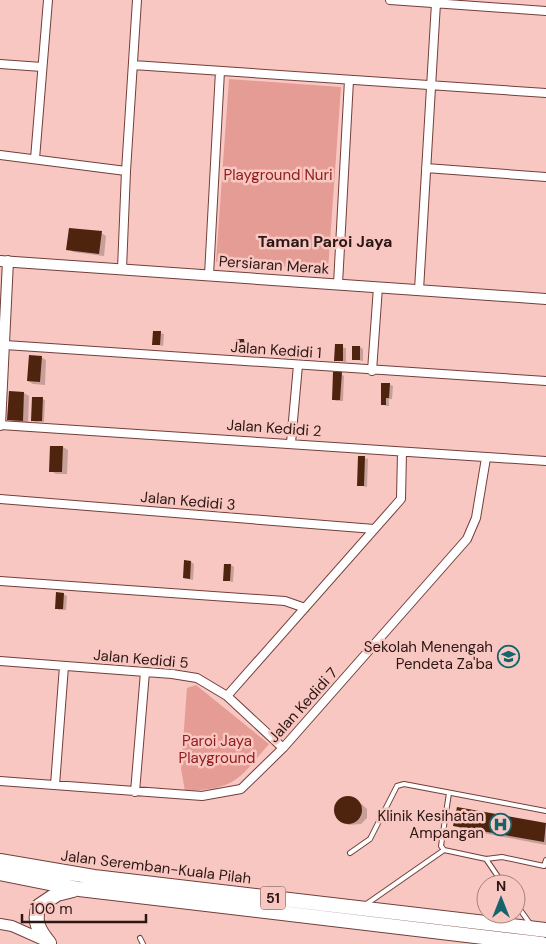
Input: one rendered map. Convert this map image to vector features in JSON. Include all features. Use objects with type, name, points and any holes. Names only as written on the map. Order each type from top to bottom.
[{"type":"highway","name":"Jalan Seremban-Kuala Pilah","points":[[0,861],[94,877],[540,929]]},
{"type":"highway","name":"Jalan Seremban-Kuala Pilah","points":[[0,873],[79,889],[542,944]]},
{"type":"highway","points":[[51,943],[37,925],[35,918],[39,906],[57,894],[79,889]]},
{"type":"street","points":[[35,159],[48,0]]},
{"type":"street","points":[[122,269],[126,171],[138,0]]},
{"type":"street","points":[[390,0],[546,11]]},
{"type":"street","points":[[419,290],[436,3]]},
{"type":"street","points":[[0,64],[42,67]]},
{"type":"street","points":[[133,65],[546,93]]},
{"type":"street","points":[[209,276],[220,71]]},
{"type":"street","points":[[338,284],[349,80]]},
{"type":"street","points":[[0,155],[126,171]]},
{"type":"street","points":[[426,168],[546,177]]},
{"type":"street","points":[[0,425],[5,345],[4,261]]},
{"type":"street","name":"Persiaran Merak","points":[[4,261],[546,299]]},
{"type":"street","points":[[372,370],[378,287]]},
{"type":"street","name":"Jalan Kedidi 1","points":[[5,345],[546,381]]},
{"type":"street","points":[[292,443],[298,366]]},
{"type":"street","name":"Jalan Kedidi 2","points":[[0,425],[546,461]]},
{"type":"street","points":[[228,696],[401,499],[402,452]]},
{"type":"street","name":"Jalan Kedidi 7","points":[[0,781],[202,796],[242,790],[283,748],[467,539],[476,518],[486,458]]},
{"type":"street","name":"Jalan Kedidi 3","points":[[0,499],[374,529]]},
{"type":"street","points":[[0,581],[285,601],[305,608]]},
{"type":"street","name":"Jalan Kedidi 5","points":[[0,661],[197,678],[228,696],[283,748]]},
{"type":"street","points":[[55,785],[64,666]]},
{"type":"street","points":[[135,792],[144,672]]},
{"type":"street","points":[[0,916],[12,926]]},
{"type":"street","points":[[0,924],[12,926],[51,943]]},
{"type":"lane","points":[[350,853],[370,839],[397,786],[404,784],[546,811]]},
{"type":"lane","points":[[444,850],[441,846],[449,793]]},
{"type":"lane","points":[[361,908],[444,850],[486,859],[502,857],[544,866],[546,860]]},
{"type":"lane","points":[[486,859],[496,874]]},
{"type":"lane","points":[[526,914],[540,929]]},
{"type":"lane","points":[[140,938],[143,944]]},
{"type":"green space","name":"Playground Nuri","points":[[229,79],[341,87],[328,270],[216,262]]},
{"type":"green space","name":"Paroi Jaya Playground","points":[[196,685],[269,744],[250,767],[234,781],[215,788],[185,791],[181,769],[187,688]]},
{"type":"building","points":[[69,228],[102,231],[99,254],[66,250]]},
{"type":"building","points":[[153,331],[161,331],[160,345],[152,345]]},
{"type":"building","points":[[236,339],[244,339],[245,352],[237,352]]},
{"type":"building","points":[[335,344],[343,344],[343,361],[334,361]]},
{"type":"building","points":[[352,346],[360,346],[360,360],[352,360]]},
{"type":"building","points":[[29,355],[42,356],[40,382],[27,381]]},
{"type":"building","points":[[333,372],[342,372],[340,400],[332,400]]},
{"type":"building","points":[[381,383],[390,383],[389,398],[386,398],[386,405],[381,405]]},
{"type":"building","points":[[9,391],[24,392],[23,421],[7,420]]},
{"type":"building","points":[[32,397],[43,397],[42,421],[31,421]]},
{"type":"building","points":[[50,446],[63,446],[62,472],[49,472]]},
{"type":"building","points":[[358,456],[365,456],[364,486],[357,486]]},
{"type":"building","points":[[184,560],[191,561],[190,579],[183,578]]},
{"type":"building","points":[[224,564],[231,564],[230,581],[223,581]]},
{"type":"building","points":[[56,592],[64,593],[63,609],[55,609]]},
{"type":"building","points":[[348,796],[358,800],[362,810],[358,820],[348,824],[338,820],[334,810],[338,800]]},
{"type":"building","name":"Klinik Kesihatan Ampangan","points":[[457,807],[546,823],[544,842],[453,826]]},
{"type":"place","name":"Sekolah Menengah Pendeta Za'ba","points":[[509,656]]},
{"type":"place","name":"Klinik Kesihatan Ampangan","points":[[500,825]]},
{"type":"district","name":"Taman Paroi Jaya","points":[[325,241]]}]
